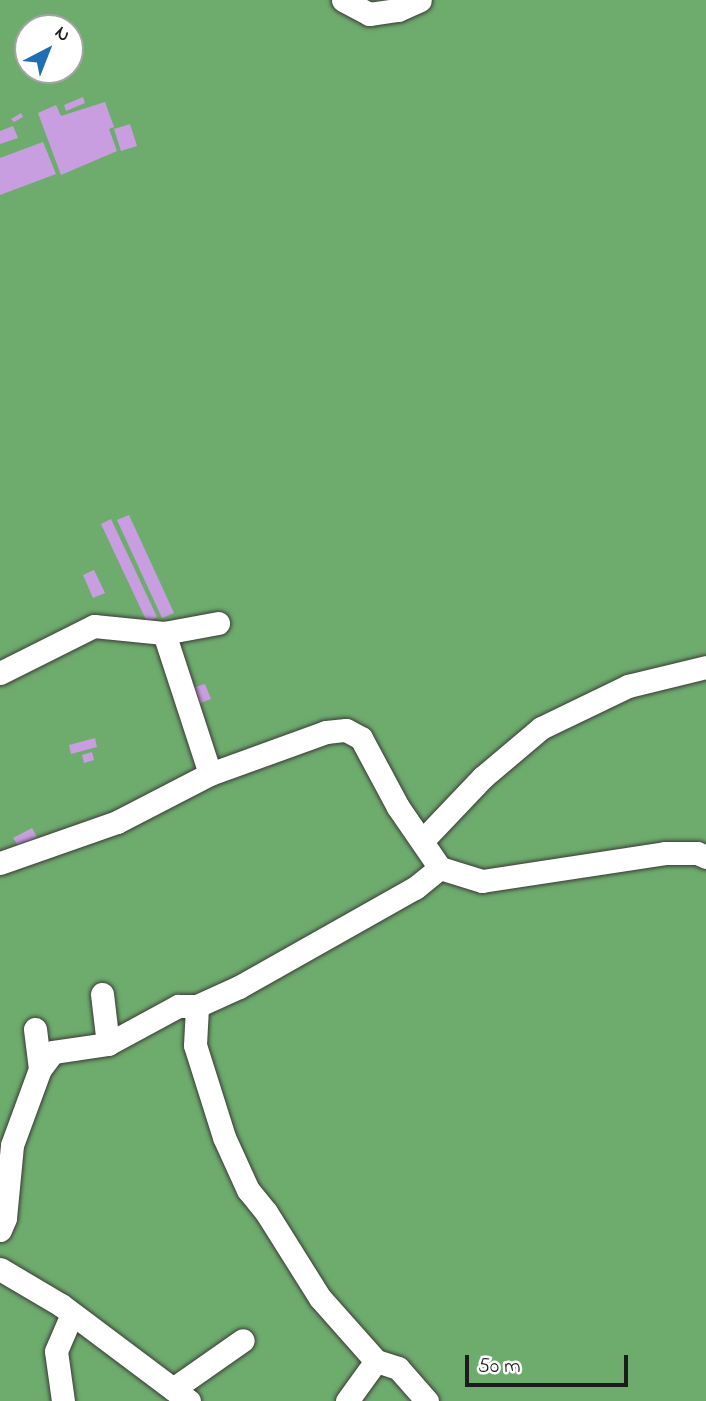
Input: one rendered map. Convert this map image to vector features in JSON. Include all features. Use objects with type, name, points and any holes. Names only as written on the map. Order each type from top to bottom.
[{"type":"street","points":[[344,0],[369,14],[398,10],[419,0]]},
{"type":"street","points":[[0,673],[94,626],[164,633],[218,623]]},
{"type":"street","points":[[164,633],[210,774]]},
{"type":"street","points":[[422,841],[483,777],[541,727],[628,685],[706,667]]},
{"type":"street","points":[[0,863],[117,822],[210,774],[326,732],[346,730],[361,738],[398,807],[440,868],[482,881],[665,853],[697,853],[706,857]]},
{"type":"street","points":[[0,1230],[5,1218],[12,1145],[40,1069],[53,1052],[108,1044],[178,1006],[197,1006],[239,986],[415,888],[440,868]]},
{"type":"street","points":[[102,994],[108,1044]]},
{"type":"street","points":[[197,1006],[195,1045],[225,1137],[248,1190],[266,1212],[320,1298],[376,1361],[398,1368],[427,1401]]},
{"type":"street","points":[[36,1029],[40,1069]]},
{"type":"street","points":[[0,1269],[72,1314],[181,1395],[243,1340]]},
{"type":"street","points":[[63,1401],[56,1351],[72,1314]]},
{"type":"street","points":[[348,1401],[376,1361]]},
{"type":"green space","points":[[0,0],[706,0],[706,1401],[0,1401]]},
{"type":"building","points":[[83,97],[85,103],[66,111],[64,105]]},
{"type":"building","points":[[105,102],[114,127],[109,129],[117,151],[61,175],[38,113],[56,105],[61,116]]},
{"type":"building","points":[[21,113],[23,117],[14,122],[11,119]]},
{"type":"building","points":[[130,124],[137,146],[121,151],[114,129]]},
{"type":"building","points":[[13,126],[18,138],[0,144],[0,131]]},
{"type":"building","points":[[43,142],[56,174],[0,195],[0,158]]},
{"type":"building","points":[[129,515],[174,613],[162,618],[117,520]]},
{"type":"building","points":[[111,519],[157,617],[147,622],[101,524]]},
{"type":"building","points":[[94,570],[105,593],[93,598],[83,575]]},
{"type":"building","points":[[205,684],[211,699],[195,705],[189,689]]},
{"type":"building","points":[[95,738],[97,747],[71,754],[69,745]]},
{"type":"building","points":[[92,752],[94,760],[84,763],[82,755]]},
{"type":"building","points":[[32,828],[37,837],[19,847],[13,838]]}]
